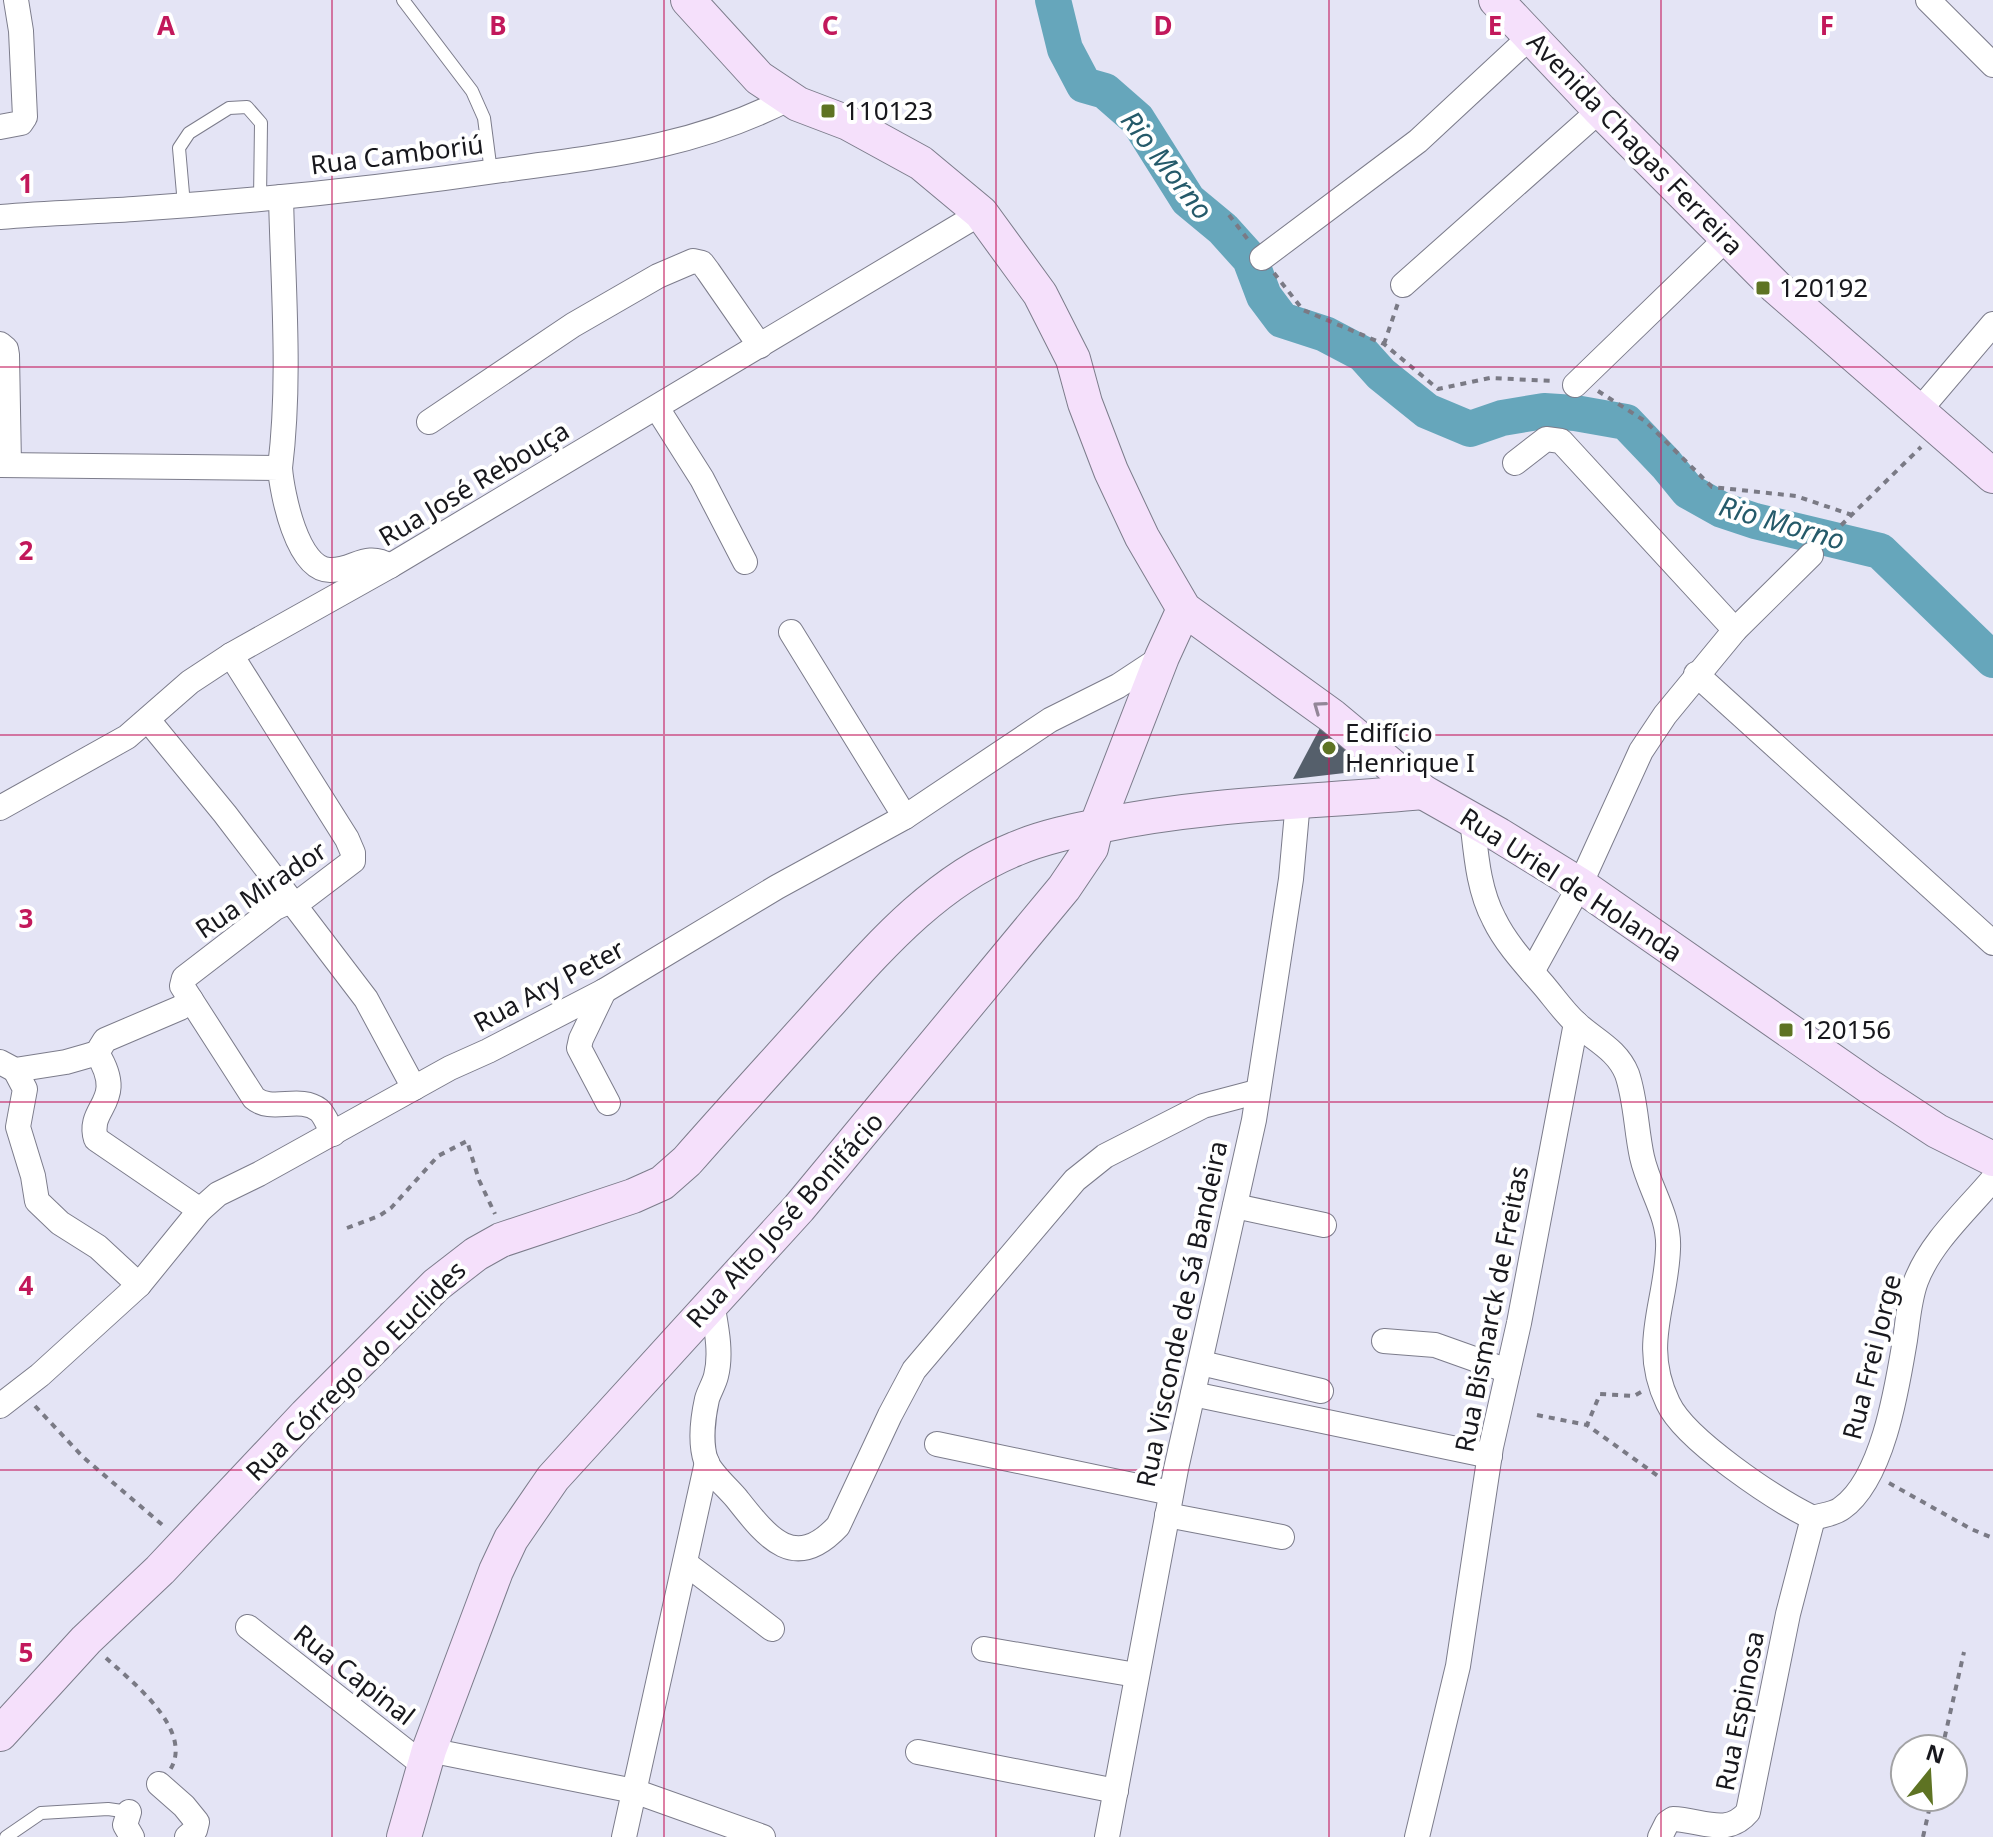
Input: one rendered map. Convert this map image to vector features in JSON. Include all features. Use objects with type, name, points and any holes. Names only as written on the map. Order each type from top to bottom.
[{"type":"main road","points":[[688,0],[759,78],[790,98],[848,123],[921,163],[981,213],[1040,294],[1073,359],[1085,403],[1111,471],[1142,537],[1184,609]]},
{"type":"main road","name":"Avenida Chagas Ferreira","points":[[1496,0],[1526,40],[1776,287],[1993,476]]},
{"type":"main road","name":"Rua Alto José Bonifácio","points":[[404,1837],[427,1759],[496,1571],[511,1539],[553,1478],[810,1196],[1044,914],[1091,848],[1096,827],[1162,657],[1184,609]]},
{"type":"main road","name":"Rua Uriel de Holanda","points":[[1184,609],[1332,716],[1423,792],[1580,885],[1870,1087],[1937,1131],[1993,1159]]},
{"type":"main road","points":[[1096,827],[1155,815],[1423,792]]},
{"type":"main road","name":"Rua Córrego do Euclides","points":[[0,1734],[86,1640],[185,1544],[306,1415],[436,1285],[476,1254],[506,1238],[633,1196],[662,1183],[687,1161],[859,970],[926,902],[970,872],[1014,849],[1096,827]]},
{"type":"street","points":[[11,124],[25,117],[21,31],[16,0]]},
{"type":"street","points":[[1928,0],[1993,65]]},
{"type":"street","points":[[1262,258],[1418,141],[1526,40]]},
{"type":"street","name":"Rua Camboriú","points":[[0,217],[271,198],[491,172],[641,150],[700,137],[756,116],[790,98]]},
{"type":"street","points":[[1403,285],[1600,110]]},
{"type":"street","points":[[271,198],[286,392],[285,436],[280,468],[294,531],[311,561],[321,569],[329,570],[369,559],[390,566]]},
{"type":"street","name":"Rua José Rebouça","points":[[0,808],[127,737],[190,682],[231,655],[390,566],[981,213]]},
{"type":"street","points":[[1575,385],[1727,238]]},
{"type":"street","points":[[429,422],[573,325],[658,276],[693,261],[702,263],[760,346]]},
{"type":"street","points":[[1928,421],[1993,324]]},
{"type":"street","points":[[0,344],[7,355],[4,465],[280,468]]},
{"type":"street","points":[[657,408],[702,479],[745,562]]},
{"type":"street","points":[[1515,463],[1546,439],[1561,441],[1735,630]]},
{"type":"street","points":[[1532,972],[1580,885],[1641,751],[1665,715],[1735,630],[1811,555]]},
{"type":"street","points":[[791,632],[905,817]]},
{"type":"street","name":"Rua Mirador","points":[[191,1000],[182,986],[184,978],[275,908],[286,903],[295,905],[351,863],[353,853],[231,655]]},
{"type":"street","name":"Rua Ary Peter","points":[[8,1400],[139,1285],[200,1210],[218,1194],[414,1088],[604,991],[777,887],[905,817],[1050,720],[1118,686],[1162,657]]},
{"type":"street","points":[[1696,674],[1993,943]]},
{"type":"street","points":[[148,720],[225,814],[366,999],[414,1088]]},
{"type":"street","name":"Rua Visconde de Sá Bandeira","points":[[1107,1837],[1169,1504],[1254,1120],[1291,879],[1298,801]]},
{"type":"street","points":[[1472,819],[1476,863],[1493,919],[1532,972],[1576,1023],[1604,1043],[1621,1062],[1628,1076],[1642,1160],[1667,1225],[1668,1250],[1655,1328],[1655,1353],[1659,1380],[1675,1416],[1731,1466],[1813,1518]]},
{"type":"street","points":[[604,991],[579,1048],[608,1103]]},
{"type":"street","points":[[8,1066],[66,1062],[97,1053],[105,1040],[157,1020],[191,1000],[254,1098],[264,1104],[301,1104],[317,1109],[333,1134]]},
{"type":"street","name":"Rua Bismarck de Freitas","points":[[1417,1837],[1458,1666],[1490,1456],[1576,1023]]},
{"type":"street","points":[[97,1053],[110,1084],[109,1097],[96,1119],[96,1139],[200,1210]]},
{"type":"street","points":[[8,1066],[25,1089],[18,1127],[37,1201],[43,1209],[98,1247],[139,1285]]},
{"type":"street","points":[[707,1462],[765,1534],[780,1546],[796,1549],[826,1539],[838,1526],[914,1370],[1075,1180],[1105,1156],[1203,1106],[1256,1092]]},
{"type":"street","name":"Rua Frei Jorge","points":[[1813,1518],[1841,1509],[1863,1486],[1876,1458],[1890,1411],[1909,1306],[1917,1279],[1934,1249],[1993,1179]]},
{"type":"street","points":[[1235,1206],[1324,1225]]},
{"type":"street","points":[[624,1837],[707,1462],[703,1426],[718,1359],[712,1303]]},
{"type":"street","points":[[1384,1341],[1435,1345],[1508,1371]]},
{"type":"street","points":[[1201,1363],[1321,1391]]},
{"type":"street","points":[[1193,1394],[1490,1456]]},
{"type":"street","points":[[937,1444],[1169,1504],[1282,1537]]},
{"type":"street","name":"Rua Espinosa","points":[[1660,1837],[1667,1823],[1673,1819],[1713,1829],[1733,1828],[1741,1824],[1748,1812],[1788,1614],[1813,1518]]},
{"type":"street","points":[[685,1563],[772,1629]]},
{"type":"street","name":"Rua Capinal","points":[[248,1627],[427,1759]]},
{"type":"street","points":[[984,1649],[1136,1675]]},
{"type":"street","points":[[918,1752],[1116,1791]]},
{"type":"street","points":[[427,1759],[634,1791],[763,1837]]},
{"type":"street","points":[[159,1784],[194,1816],[192,1832]]},
{"type":"street","points":[[129,1812],[125,1825],[132,1837]]},
{"type":"lane","points":[[403,0],[472,91],[484,118],[491,172]]},
{"type":"lane","points":[[184,205],[179,148],[189,133],[229,108],[247,107],[261,123],[271,198]]},
{"type":"lane","points":[[6,1837],[41,1813],[117,1809],[129,1812]]},
{"type":"path","points":[[1229,215],[1303,310],[1384,344],[1438,389],[1490,378],[1558,381],[1600,391],[1645,421],[1712,487],[1796,496],[1852,515]]},
{"type":"path","points":[[1384,344],[1403,285]]},
{"type":"path","points":[[1811,555],[1852,515],[1928,421]]},
{"type":"path","points":[[347,1228],[391,1208],[438,1156],[467,1141],[479,1180],[506,1238]]},
{"type":"path","points":[[1587,1425],[1600,1394],[1634,1396],[1659,1380]]},
{"type":"path","points":[[8,1400],[40,1410],[83,1457],[185,1544]]},
{"type":"path","points":[[1537,1415],[1587,1425],[1658,1476]]},
{"type":"path","points":[[1869,1472],[1993,1538]]},
{"type":"path","points":[[86,1640],[155,1703],[163,1716],[172,1735],[176,1758],[159,1784]]},
{"type":"path","points":[[1946,1733],[1964,1652]]},
{"type":"path","points":[[1923,1837],[1928,1813]]},
{"type":"building","name":"Edifício Henrique I","points":[[1320,728],[1379,769],[1293,779]]},
{"type":"waterway","name":"Rio Morno","points":[[1053,0],[1065,49],[1084,85],[1105,91],[1137,119],[1188,200],[1223,229],[1250,259],[1264,296],[1282,320],[1325,334],[1363,354],[1381,374],[1427,411],[1470,429],[1502,418],[1544,411],[1626,422],[1688,491],[1722,510],[1880,551],[1993,660]]},
{"type":"place","name":"110123","points":[[828,111]]},
{"type":"place","name":"120192","points":[[1763,288]]},
{"type":"place","name":"Edifício Henrique I","points":[[1329,748]]},
{"type":"place","name":"120156","points":[[1786,1030]]}]
